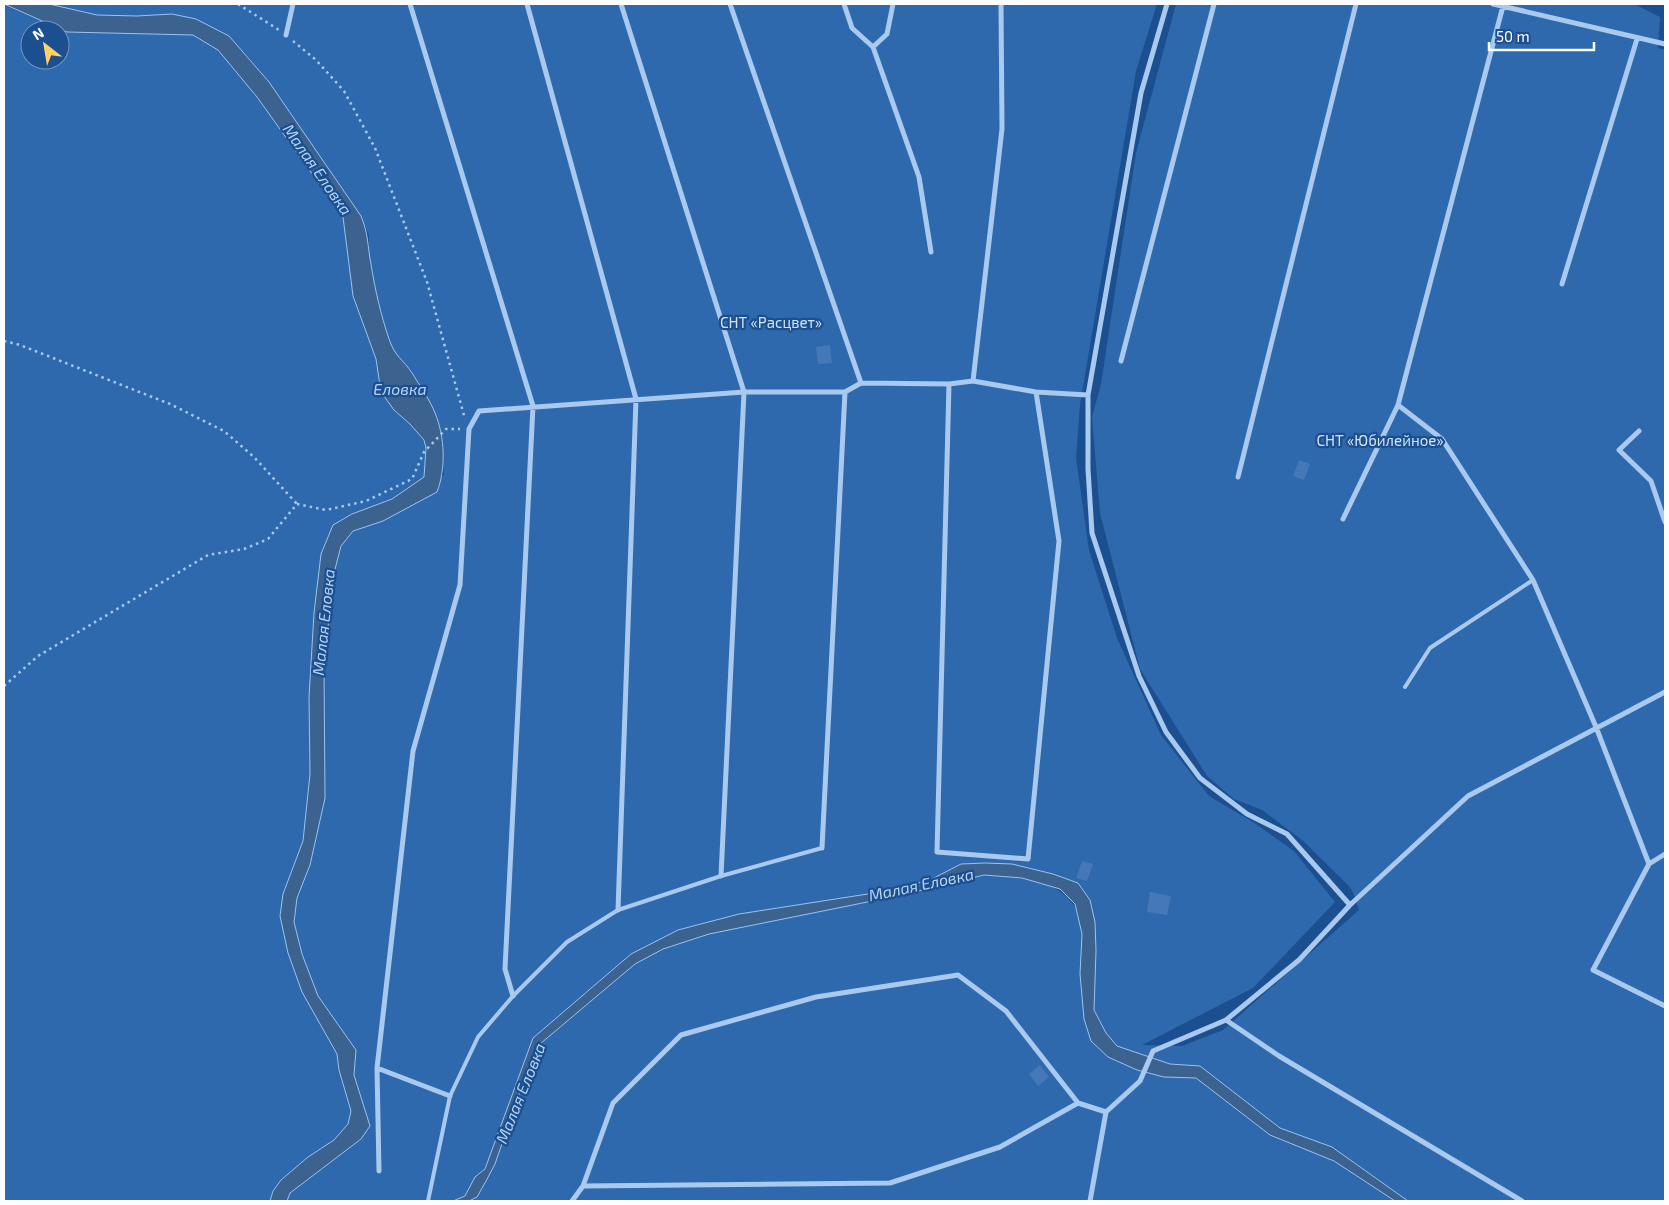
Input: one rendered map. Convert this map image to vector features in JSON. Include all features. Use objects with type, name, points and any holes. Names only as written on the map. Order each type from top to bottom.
[{"type":"street","points":[[286,35],[293,4]]},
{"type":"street","points":[[410,4],[533,406],[505,969],[513,996]]},
{"type":"street","points":[[527,4],[636,399],[618,910]]},
{"type":"street","points":[[621,4],[744,392],[721,876]]},
{"type":"street","points":[[730,4],[861,383]]},
{"type":"street","points":[[844,4],[852,28],[873,47],[919,177],[930,252]]},
{"type":"street","points":[[873,47],[887,34],[893,4]]},
{"type":"street","points":[[972,381],[1002,129],[1001,4]]},
{"type":"street","points":[[1166,4],[1141,93],[1088,395],[1088,469],[1092,533],[1139,676],[1166,732],[1200,778],[1247,814],[1287,834],[1350,905]]},
{"type":"street","points":[[1121,361],[1214,4]]},
{"type":"street","points":[[1238,477],[1356,4]]},
{"type":"street","points":[[1492,4],[1503,5],[1637,39],[1665,44]]},
{"type":"street","points":[[1343,519],[1398,405],[1503,5]]},
{"type":"street","points":[[1562,284],[1637,39]]},
{"type":"street","points":[[379,1171],[377,1068],[413,751],[460,586],[469,429],[480,411],[744,392],[845,392],[861,383],[949,384],[972,381],[1036,392],[1088,395]]},
{"type":"street","points":[[949,384],[937,852],[1028,859],[1059,541],[1036,392]]},
{"type":"street","points":[[822,848],[845,392]]},
{"type":"street","points":[[1398,405],[1442,439],[1533,580],[1596,727],[1649,864]]},
{"type":"street","points":[[1639,431],[1619,450],[1652,481],[1665,522]]},
{"type":"street","points":[[1090,1201],[1106,1112],[1140,1082],[1153,1051],[1226,1020],[1299,960],[1350,905],[1468,796],[1665,692]]},
{"type":"street","points":[[1665,854],[1649,864],[1593,970],[1665,1006]]},
{"type":"street","points":[[572,1201],[583,1186],[613,1103],[681,1035],[816,997],[958,975],[1006,1011],[1078,1103],[1106,1112]]},
{"type":"street","points":[[1226,1020],[1279,1056],[1522,1201]]},
{"type":"street","points":[[377,1068],[450,1096]]},
{"type":"street","points":[[583,1186],[890,1182],[1000,1147],[1078,1103]]},
{"type":"lane","points":[[1405,688],[1430,648],[1533,580]]},
{"type":"lane","points":[[428,1201],[450,1096],[478,1037],[513,996],[567,942],[618,910],[721,876],[822,848]]},
{"type":"path","points":[[4,341],[20,345],[170,404],[224,431],[254,457],[297,504],[326,510],[366,501],[412,479],[424,452],[446,429],[469,429],[427,282],[375,148],[344,91],[316,60],[286,35],[238,4]]},
{"type":"path","points":[[4,686],[38,656],[208,555],[244,549],[268,539],[297,504]]},
{"type":"green space","points":[[49,4],[1157,4],[1136,71],[1080,405],[1076,458],[1089,550],[1117,638],[1161,735],[1209,796],[1253,822],[1294,851],[1335,902],[1253,988],[1142,1045],[1182,1046],[1223,1030],[1359,910],[1353,892],[1348,885],[1302,840],[1262,810],[1234,799],[1207,776],[1140,669],[1100,513],[1092,417],[1101,384],[1136,153],[1176,4],[1634,4],[1660,17],[1658,48],[1665,50],[1665,1201],[1408,1201],[1332,1147],[1280,1128],[1200,1066],[1170,1064],[1117,1046],[1106,1033],[1094,1010],[1095,922],[1078,883],[1012,864],[961,864],[930,880],[887,891],[739,914],[678,930],[631,954],[533,1038],[485,1169],[475,1177],[465,1196],[453,1201],[287,1201],[290,1193],[361,1139],[362,1101],[354,1075],[356,1050],[318,996],[302,954],[294,922],[297,897],[310,865],[324,668],[333,577],[341,546],[353,531],[383,521],[444,475],[442,443],[435,413],[411,372],[395,356],[389,341],[374,284],[369,252],[369,235],[361,216],[269,82],[244,52],[172,14],[137,16],[97,15]]},
{"type":"green space","points":[[4,5],[39,20],[20,20],[20,70],[70,70],[70,32],[193,35],[218,50],[257,97],[343,217],[353,296],[376,359],[381,392],[394,410],[424,440],[426,448],[424,477],[392,499],[352,514],[314,613],[309,697],[310,774],[303,841],[283,894],[323,1027],[337,1054],[339,1070],[351,1111],[348,1124],[334,1140],[308,1157],[281,1180],[273,1191],[270,1201],[4,1201]]},
{"type":"green space","points":[[984,875],[1033,881],[1061,892],[1072,903],[1079,917],[1082,935],[1080,981],[1091,1041],[1164,1077],[1196,1078],[1270,1135],[1334,1161],[1395,1201],[469,1201],[477,1197],[495,1164],[526,1074],[540,1044],[635,964],[663,949],[709,934],[902,895]]},
{"type":"water","name":"Еловка","points":[[4,4],[49,4],[97,15],[137,16],[172,14],[196,19],[229,36],[269,82],[361,216],[367,235],[376,293],[389,339],[399,358],[409,368],[428,398],[441,432],[443,463],[437,492],[383,521],[353,531],[341,546],[333,577],[324,668],[325,798],[310,865],[297,898],[294,922],[302,954],[318,996],[356,1050],[354,1075],[370,1126],[361,1139],[290,1193],[287,1201],[270,1201],[273,1191],[281,1180],[308,1157],[334,1140],[348,1124],[351,1111],[339,1070],[337,1054],[302,992],[288,953],[280,916],[283,894],[303,841],[310,774],[309,697],[314,613],[321,554],[333,525],[352,514],[392,499],[424,477],[426,448],[424,440],[394,410],[381,392],[376,359],[353,296],[343,217],[257,97],[218,50],[193,35],[70,32],[70,20],[40,20]]},
{"type":"water","name":"Малая Еловка","points":[[961,864],[1012,864],[1053,874],[1078,883],[1090,900],[1095,922],[1094,1010],[1106,1033],[1117,1046],[1170,1064],[1200,1066],[1280,1128],[1332,1147],[1408,1201],[1395,1201],[1334,1161],[1270,1135],[1196,1078],[1164,1077],[1137,1070],[1108,1057],[1091,1041],[1084,1019],[1080,974],[1082,934],[1075,904],[1060,889],[1022,878],[984,875],[902,895],[709,934],[663,949],[635,964],[540,1044],[526,1074],[495,1164],[486,1181],[477,1197],[469,1201],[453,1201],[465,1196],[475,1177],[485,1169],[533,1038],[631,954],[678,930],[739,914],[887,891],[930,880]]},
{"type":"building","points":[[830,345],[832,363],[818,364],[816,347]]},
{"type":"building","points":[[1299,460],[1310,464],[1304,480],[1293,476]]},
{"type":"building","points":[[1082,861],[1093,864],[1087,881],[1076,878]]},
{"type":"building","points":[[1150,892],[1171,896],[1167,915],[1147,912]]},
{"type":"building","points":[[1040,1065],[1049,1077],[1038,1086],[1029,1074]]},
{"type":"park label","name":"СНТ «Расцвет»","points":[[771,322]]},
{"type":"park label","name":"СНТ «Юбилейное»","points":[[1380,440]]}]
